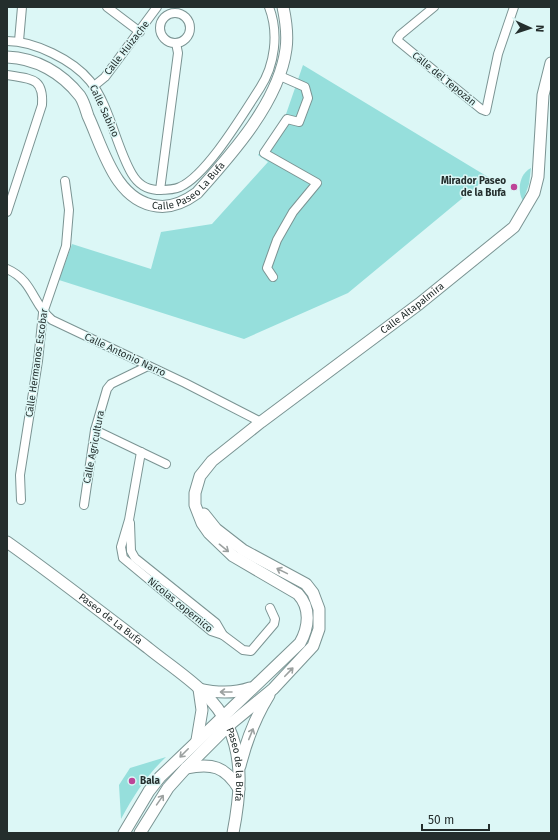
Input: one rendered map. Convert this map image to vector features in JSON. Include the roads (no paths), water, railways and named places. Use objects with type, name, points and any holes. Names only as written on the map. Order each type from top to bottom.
[{"type":"main road","name":"Calle Paseo La Bufa","points":[[7,57],[23,58],[44,65],[65,80],[80,97],[115,177],[126,191],[139,201],[148,205],[162,206],[189,199],[200,189],[249,130],[270,96],[280,76],[286,49],[286,30],[283,7]]},
{"type":"main road","name":"Calle Altapalmira","points":[[195,505],[197,484],[206,468],[261,422],[413,309],[514,227],[534,192],[538,177],[543,95],[551,63]]},
{"type":"main road","points":[[140,833],[168,788],[252,688],[300,642],[307,627],[307,610],[303,600],[298,594],[242,562],[216,542],[202,523],[195,505]]},
{"type":"main road","points":[[124,833],[149,791],[197,740],[273,688],[309,652],[316,642],[320,617],[315,597],[303,581],[257,558],[227,538],[195,505]]},
{"type":"main road","name":"Paseo de La Bufa","points":[[7,542],[65,583],[199,689],[211,701]]},
{"type":"main road","points":[[197,740],[202,710],[199,689],[226,693],[240,692],[252,688]]},
{"type":"main road","points":[[239,771],[244,753],[262,707],[273,688]]},
{"type":"main road","name":"Paseo de la Bufa","points":[[211,701],[225,721],[234,744],[239,771],[240,790],[233,833]]},
{"type":"main road","points":[[186,768],[202,765],[223,770],[233,779],[240,790]]},
{"type":"street","points":[[19,41],[22,7]]},
{"type":"street","points":[[107,7],[140,32]]},
{"type":"street","name":"Calle Huizache","points":[[94,86],[105,77],[140,32],[157,7]]},
{"type":"street","points":[[163,7],[170,14],[180,15],[187,21],[189,25],[188,35],[181,42],[176,43],[167,41],[161,33],[161,24],[170,14]]},
{"type":"street","points":[[176,43],[178,54],[160,190],[179,188],[195,176],[233,130],[263,83],[270,68],[273,47],[274,23],[269,7]]},
{"type":"street","name":"Calle del Tepozán","points":[[434,7],[400,35],[397,40],[481,109],[486,110],[498,54],[514,7]]},
{"type":"street","name":"Calle Sabino","points":[[7,41],[19,41],[51,53],[73,66],[89,79],[94,86],[138,184],[152,190],[160,190]]},
{"type":"street","points":[[7,75],[33,80],[41,86],[43,93],[42,105],[7,212]]},
{"type":"street","points":[[273,277],[267,268],[278,240],[293,212],[317,183],[264,153],[287,119],[299,122],[308,98],[305,87],[280,76]]},
{"type":"street","name":"Calle Hermanos Escobar","points":[[21,500],[20,475],[38,361],[43,313],[66,246],[69,210],[65,181]]},
{"type":"street","name":"Calle Antonio Narro","points":[[7,269],[21,278],[28,286],[43,313],[66,327],[261,422]]},
{"type":"street","name":"Calle Agricultura","points":[[84,505],[96,430],[107,389],[111,384],[148,366]]},
{"type":"street","points":[[96,430],[166,464]]},
{"type":"street","name":"Nicolas copernico","points":[[141,452],[129,520],[131,551],[135,558],[216,623],[223,635],[243,650],[251,651],[274,624],[275,618],[270,608]]},
{"type":"place","name":"Mirador Paseo de la Bufa","points":[[514,187]]},
{"type":"place","name":"Bala","points":[[132,781]]}]
